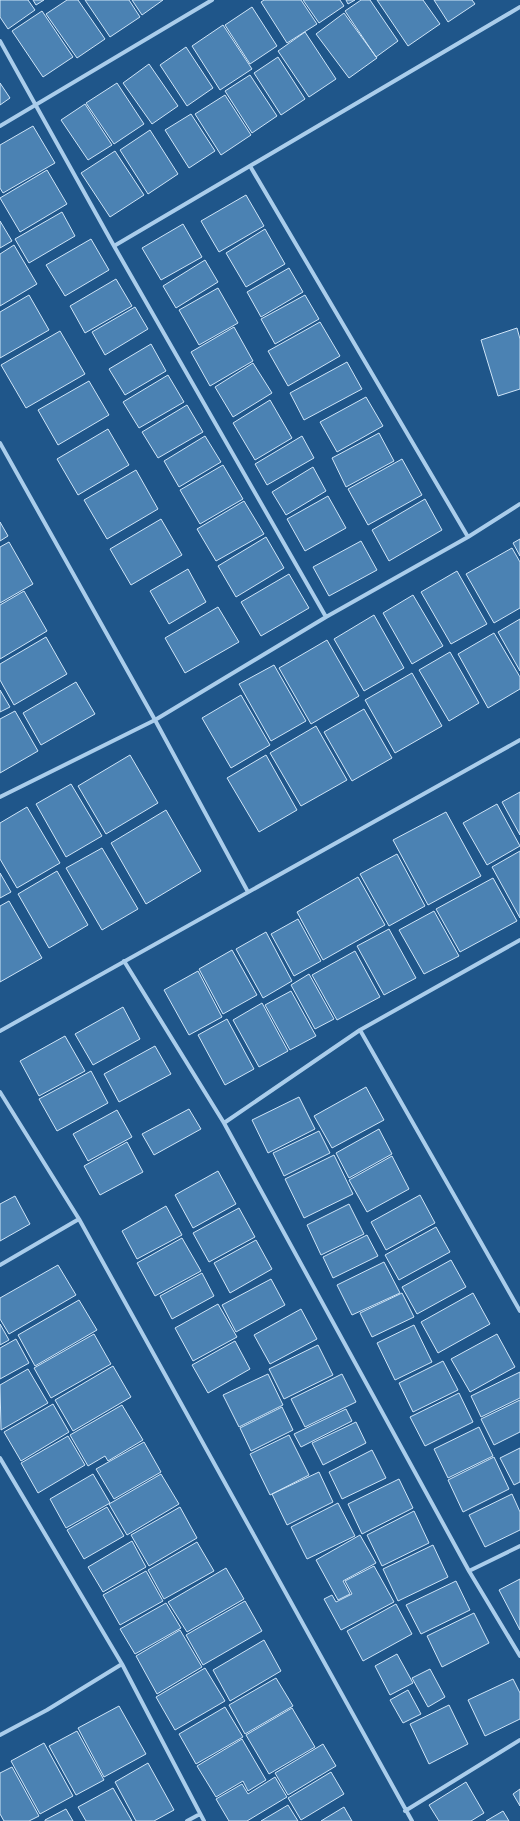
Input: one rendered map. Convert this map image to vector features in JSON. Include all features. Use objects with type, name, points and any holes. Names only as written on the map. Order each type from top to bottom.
[{"type":"street","points":[[0,126],[212,0]]},
{"type":"street","points":[[114,246],[520,7]]},
{"type":"street","points":[[0,41],[114,246],[326,617]]},
{"type":"street","points":[[250,166],[468,537]]},
{"type":"street","points":[[0,443],[155,720],[248,892]]},
{"type":"street","points":[[0,796],[155,720],[326,617],[468,537],[520,504]]},
{"type":"street","points":[[0,1031],[520,740]]},
{"type":"street","points":[[224,1123],[360,1030],[520,940]]},
{"type":"street","points":[[124,961],[224,1123],[469,1571],[520,1656]]},
{"type":"street","points":[[360,1030],[520,1311]]},
{"type":"street","points":[[0,1092],[79,1219],[405,1811],[412,1821]]},
{"type":"street","points":[[0,1265],[79,1219]]},
{"type":"street","points":[[0,1458],[122,1664],[204,1821]]},
{"type":"street","points":[[469,1571],[520,1546]]},
{"type":"street","points":[[0,1735],[47,1710],[122,1664]]},
{"type":"street","points":[[405,1811],[520,1740]]},
{"type":"street","points":[[187,1821],[200,1814]]},
{"type":"building","points":[[0,0],[28,0],[35,10],[8,29],[0,17]]},
{"type":"building","points":[[33,0],[44,0],[36,5]]},
{"type":"building","points":[[67,0],[78,0],[105,39],[77,58],[46,14]]},
{"type":"building","points":[[85,0],[129,0],[140,17],[110,37]]},
{"type":"building","points":[[132,0],[163,0],[142,15]]},
{"type":"building","points":[[264,0],[301,0],[317,24],[287,43],[261,2]]},
{"type":"building","points":[[303,0],[340,0],[344,6],[319,23]]},
{"type":"building","points":[[346,0],[355,0],[348,4]]},
{"type":"building","points":[[361,0],[370,0],[398,41],[376,57],[345,11]]},
{"type":"building","points":[[377,0],[423,0],[440,24],[408,46]]},
{"type":"building","points":[[434,0],[472,0],[475,4],[448,22]]},
{"type":"building","points":[[252,7],[277,46],[250,64],[225,25]]},
{"type":"building","points":[[42,11],[73,57],[43,77],[12,31]]},
{"type":"building","points":[[344,13],[377,58],[349,78],[316,34]]},
{"type":"building","points":[[223,25],[252,69],[220,90],[192,46]]},
{"type":"building","points":[[305,32],[336,79],[309,97],[278,51]]},
{"type":"building","points":[[186,47],[213,88],[187,106],[160,65]]},
{"type":"building","points":[[278,57],[305,99],[281,115],[254,73]]},
{"type":"building","points":[[149,64],[178,106],[152,124],[123,83]]},
{"type":"building","points":[[250,75],[277,116],[252,133],[225,91]]},
{"type":"building","points":[[0,83],[10,98],[0,105]]},
{"type":"building","points":[[117,83],[144,124],[114,144],[86,103]]},
{"type":"building","points":[[225,95],[251,135],[221,155],[195,114]]},
{"type":"building","points":[[85,104],[112,145],[88,160],[61,120]]},
{"type":"building","points":[[191,114],[215,151],[189,168],[165,130]]},
{"type":"building","points":[[33,126],[55,163],[3,193],[0,188],[0,145]]},
{"type":"building","points":[[150,130],[178,174],[148,194],[120,150]]},
{"type":"building","points":[[115,151],[144,195],[110,217],[81,173]]},
{"type":"building","points":[[47,170],[67,204],[20,232],[0,198]]},
{"type":"building","points":[[246,195],[264,226],[219,252],[201,221]]},
{"type":"building","points":[[62,212],[75,236],[29,263],[15,239]]},
{"type":"building","points":[[0,221],[12,241],[0,248]]},
{"type":"building","points":[[183,224],[202,257],[161,280],[142,248]]},
{"type":"building","points":[[265,229],[285,264],[246,287],[226,253]]},
{"type":"building","points":[[91,239],[109,270],[65,296],[46,265]]},
{"type":"building","points":[[14,245],[37,284],[0,306],[0,254]]},
{"type":"building","points":[[205,260],[218,282],[176,308],[163,286]]},
{"type":"building","points":[[289,268],[303,292],[261,317],[247,292]]},
{"type":"building","points":[[116,279],[132,306],[85,333],[70,306]]},
{"type":"building","points":[[218,288],[238,323],[199,345],[179,310]]},
{"type":"building","points":[[29,295],[49,330],[0,358],[0,312]]},
{"type":"building","points":[[305,295],[319,319],[275,344],[261,319]]},
{"type":"building","points":[[135,307],[148,329],[105,355],[92,332]]},
{"type":"building","points":[[320,322],[340,356],[288,386],[268,351]]},
{"type":"building","points":[[234,327],[253,361],[210,386],[191,352]]},
{"type":"building","points":[[517,328],[520,339],[520,389],[498,396],[481,340]]},
{"type":"building","points":[[60,331],[85,374],[26,408],[1,365]]},
{"type":"building","points":[[151,344],[166,371],[125,395],[109,369]]},
{"type":"building","points":[[347,362],[362,389],[304,420],[290,393]]},
{"type":"building","points":[[253,363],[272,393],[233,417],[215,387]]},
{"type":"building","points":[[168,375],[184,402],[139,428],[123,402]]},
{"type":"building","points":[[89,381],[109,415],[58,445],[38,410]]},
{"type":"building","points":[[366,397],[383,426],[337,452],[320,422]]},
{"type":"building","points":[[270,400],[292,438],[255,460],[233,423]]},
{"type":"building","points":[[187,405],[203,432],[158,458],[142,432]]},
{"type":"building","points":[[108,429],[129,465],[78,495],[57,459]]},
{"type":"building","points":[[379,433],[394,461],[346,487],[332,458]]},
{"type":"building","points":[[205,436],[221,462],[179,487],[164,461]]},
{"type":"building","points":[[302,436],[314,458],[267,485],[255,464]]},
{"type":"building","points":[[402,459],[422,495],[368,525],[348,489]]},
{"type":"building","points":[[223,465],[243,499],[200,524],[180,490]]},
{"type":"building","points":[[313,467],[326,491],[286,515],[272,492]]},
{"type":"building","points":[[136,470],[158,509],[107,539],[84,500]]},
{"type":"building","points":[[328,496],[346,528],[305,551],[287,519]]},
{"type":"building","points":[[425,499],[442,530],[389,561],[372,530]]},
{"type":"building","points":[[244,501],[264,534],[216,561],[197,529]]},
{"type":"building","points":[[161,519],[182,555],[131,585],[110,549]]},
{"type":"building","points":[[0,522],[8,536],[0,541]]},
{"type":"building","points":[[266,537],[284,568],[236,597],[218,566]]},
{"type":"building","points":[[520,539],[520,556],[513,543]]},
{"type":"building","points":[[361,541],[377,570],[329,596],[313,567]]},
{"type":"building","points":[[9,542],[33,584],[0,603],[0,547]]},
{"type":"building","points":[[512,548],[520,562],[520,608],[494,623],[466,574]]},
{"type":"building","points":[[188,569],[206,602],[169,624],[150,591]]},
{"type":"building","points":[[457,571],[487,624],[451,644],[421,592]]},
{"type":"building","points":[[289,574],[309,608],[261,636],[241,602]]},
{"type":"building","points":[[24,591],[47,631],[0,659],[0,605]]},
{"type":"building","points":[[413,595],[443,646],[412,664],[383,613]]},
{"type":"building","points":[[218,607],[239,642],[185,673],[165,638]]},
{"type":"building","points":[[374,615],[404,668],[364,691],[334,639]]},
{"type":"building","points":[[520,619],[520,671],[498,632]]},
{"type":"building","points":[[494,633],[520,677],[520,689],[488,708],[458,654]]},
{"type":"building","points":[[46,637],[67,674],[14,705],[0,680],[0,664]]},
{"type":"building","points":[[327,640],[359,696],[311,724],[279,668]]},
{"type":"building","points":[[450,652],[479,703],[449,721],[419,670]]},
{"type":"building","points":[[274,665],[306,721],[271,741],[239,684]]},
{"type":"building","points":[[412,673],[442,726],[395,753],[365,700]]},
{"type":"building","points":[[76,682],[95,714],[41,745],[23,713]]},
{"type":"building","points":[[0,690],[10,707],[0,712]]},
{"type":"building","points":[[241,695],[270,745],[231,768],[202,718]]},
{"type":"building","points":[[364,709],[392,758],[352,781],[324,732]]},
{"type":"building","points":[[15,711],[38,751],[0,773],[0,719]]},
{"type":"building","points":[[316,726],[347,780],[301,806],[270,753]]},
{"type":"building","points":[[130,755],[158,803],[106,834],[78,786]]},
{"type":"building","points":[[266,755],[297,810],[259,832],[227,778]]},
{"type":"building","points":[[71,784],[102,836],[66,857],[36,804]]},
{"type":"building","points":[[520,792],[520,835],[502,802]]},
{"type":"building","points":[[497,804],[520,846],[487,865],[463,823]]},
{"type":"building","points":[[27,807],[60,863],[17,888],[0,859],[0,823]]},
{"type":"building","points":[[166,810],[201,871],[146,904],[111,843]]},
{"type":"building","points":[[446,812],[481,876],[428,905],[393,840]]},
{"type":"building","points":[[102,848],[138,909],[102,930],[66,868]]},
{"type":"building","points":[[520,851],[520,918],[492,867]]},
{"type":"building","points":[[397,854],[425,906],[389,926],[360,874]]},
{"type":"building","points":[[57,871],[88,925],[49,948],[18,894]]},
{"type":"building","points":[[0,873],[11,892],[0,898]]},
{"type":"building","points":[[358,877],[385,925],[323,960],[297,912]]},
{"type":"building","points":[[493,878],[517,921],[460,952],[436,909]]},
{"type":"building","points":[[9,901],[42,958],[0,982],[0,906]]},
{"type":"building","points":[[434,911],[459,956],[424,974],[399,930]]},
{"type":"building","points":[[298,919],[321,961],[294,976],[271,934]]},
{"type":"building","points":[[389,929],[416,978],[384,995],[357,946]]},
{"type":"building","points":[[266,932],[292,981],[263,998],[236,949]]},
{"type":"building","points":[[232,950],[257,995],[223,1014],[199,969]]},
{"type":"building","points":[[355,951],[380,997],[337,1020],[312,975]]},
{"type":"building","points":[[198,971],[222,1017],[189,1035],[164,990]]},
{"type":"building","points":[[309,974],[334,1019],[315,1029],[291,985]]},
{"type":"building","points":[[291,991],[316,1036],[290,1050],[265,1005]]},
{"type":"building","points":[[262,1003],[288,1051],[259,1067],[233,1020]]},
{"type":"building","points":[[123,1007],[140,1039],[93,1065],[75,1034]]},
{"type":"building","points":[[227,1019],[254,1069],[225,1085],[198,1035]]},
{"type":"building","points":[[65,1036],[85,1071],[39,1096],[20,1061]]},
{"type":"building","points":[[155,1046],[171,1074],[119,1102],[104,1074]]},
{"type":"building","points":[[91,1071],[108,1103],[57,1131],[39,1099]]},
{"type":"building","points":[[366,1087],[384,1120],[332,1148],[314,1116]]},
{"type":"building","points":[[299,1097],[315,1129],[268,1153],[252,1120]]},
{"type":"building","points":[[189,1109],[201,1129],[154,1155],[142,1134]]},
{"type":"building","points":[[117,1110],[132,1137],[88,1161],[73,1134]]},
{"type":"building","points":[[379,1129],[392,1154],[349,1178],[336,1153]]},
{"type":"building","points":[[319,1131],[330,1153],[284,1176],[273,1153]]},
{"type":"building","points":[[127,1142],[143,1172],[100,1195],[84,1166]]},
{"type":"building","points":[[334,1155],[353,1194],[304,1218],[285,1179]]},
{"type":"building","points":[[392,1156],[409,1189],[367,1212],[349,1180]]},
{"type":"building","points":[[218,1171],[236,1204],[193,1228],[175,1195]]},
{"type":"building","points":[[420,1195],[435,1223],[386,1250],[371,1222]]},
{"type":"building","points":[[15,1196],[30,1224],[0,1241],[0,1204]]},
{"type":"building","points":[[349,1204],[364,1234],[321,1255],[307,1225]]},
{"type":"building","points":[[166,1206],[182,1235],[137,1259],[122,1231]]},
{"type":"building","points":[[239,1208],[255,1237],[209,1262],[193,1233]]},
{"type":"building","points":[[436,1227],[450,1252],[399,1280],[385,1255]]},
{"type":"building","points":[[367,1235],[378,1256],[333,1278],[323,1257]]},
{"type":"building","points":[[182,1238],[201,1271],[155,1296],[137,1263]]},
{"type":"building","points":[[256,1240],[272,1269],[230,1293],[214,1263]]},
{"type":"building","points":[[451,1260],[466,1287],[417,1314],[402,1287]]},
{"type":"building","points":[[384,1262],[400,1293],[352,1315],[337,1285]]},
{"type":"building","points":[[58,1265],[76,1295],[9,1334],[0,1319],[0,1298]]},
{"type":"building","points":[[202,1273],[214,1296],[172,1319],[160,1296]]},
{"type":"building","points":[[271,1279],[285,1305],[236,1332],[222,1305]]},
{"type":"building","points":[[402,1293],[414,1317],[372,1337],[360,1313]]},
{"type":"building","points":[[473,1293],[490,1324],[438,1353],[421,1322]]},
{"type":"building","points":[[79,1300],[97,1330],[35,1366],[18,1335]]},
{"type":"building","points":[[218,1304],[237,1337],[193,1361],[175,1328]]},
{"type":"building","points":[[301,1309],[317,1339],[270,1364],[254,1335]]},
{"type":"building","points":[[0,1324],[9,1340],[0,1345]]},
{"type":"building","points":[[414,1325],[432,1362],[395,1380],[377,1343]]},
{"type":"building","points":[[94,1334],[111,1364],[51,1398],[34,1368]]},
{"type":"building","points":[[497,1334],[515,1367],[470,1392],[451,1359]]},
{"type":"building","points":[[16,1339],[29,1363],[0,1379],[0,1348]]},
{"type":"building","points":[[235,1341],[250,1369],[208,1393],[192,1365]]},
{"type":"building","points":[[318,1345],[333,1375],[284,1399],[269,1369]]},
{"type":"building","points":[[443,1361],[458,1390],[413,1412],[399,1383]]},
{"type":"building","points":[[113,1366],[131,1397],[73,1431],[55,1400]]},
{"type":"building","points":[[28,1369],[48,1403],[1,1430],[0,1385]]},
{"type":"building","points":[[520,1372],[520,1398],[481,1417],[471,1396]]},
{"type":"building","points":[[268,1374],[283,1405],[239,1427],[223,1395]]},
{"type":"building","points":[[342,1374],[356,1402],[305,1427],[291,1399]]},
{"type":"building","points":[[459,1393],[473,1422],[425,1446],[410,1417]]},
{"type":"building","points":[[520,1400],[520,1432],[494,1445],[481,1419]]},
{"type":"building","points":[[53,1404],[69,1432],[21,1461],[4,1432]]},
{"type":"building","points":[[122,1405],[143,1440],[108,1461],[105,1456],[88,1466],[70,1435]]},
{"type":"building","points":[[282,1407],[293,1430],[251,1451],[240,1428]]},
{"type":"building","points":[[346,1409],[352,1421],[301,1447],[294,1434]]},
{"type":"building","points":[[356,1422],[366,1443],[323,1465],[312,1443]]},
{"type":"building","points":[[479,1427],[493,1456],[448,1478],[434,1449]]},
{"type":"building","points":[[289,1435],[309,1475],[270,1495],[250,1454]]},
{"type":"building","points":[[68,1436],[85,1465],[38,1493],[21,1463]]},
{"type":"building","points":[[144,1442],[161,1472],[114,1499],[96,1469]]},
{"type":"building","points":[[520,1448],[520,1482],[514,1485],[500,1458]]},
{"type":"building","points":[[372,1450],[386,1478],[342,1499],[329,1472]]},
{"type":"building","points":[[494,1457],[509,1489],[463,1512],[448,1480]]},
{"type":"building","points":[[319,1472],[333,1502],[287,1525],[272,1494]]},
{"type":"building","points":[[93,1474],[110,1503],[66,1528],[50,1499]]},
{"type":"building","points":[[161,1474],[179,1504],[127,1535],[109,1504]]},
{"type":"building","points":[[399,1479],[413,1508],[362,1534],[348,1504]]},
{"type":"building","points":[[512,1494],[520,1512],[520,1530],[485,1547],[469,1515]]},
{"type":"building","points":[[338,1503],[355,1536],[307,1559],[291,1527]]},
{"type":"building","points":[[107,1507],[124,1536],[84,1559],[67,1530]]},
{"type":"building","points":[[180,1507],[197,1538],[149,1566],[131,1535]]},
{"type":"building","points":[[414,1511],[429,1543],[382,1566],[367,1535]]},
{"type":"building","points":[[360,1535],[376,1563],[343,1581],[350,1594],[338,1600],[316,1560]]},
{"type":"building","points":[[132,1541],[146,1567],[103,1592],[88,1567]]},
{"type":"building","points":[[197,1542],[214,1571],[164,1599],[148,1570]]},
{"type":"building","points":[[433,1545],[448,1577],[398,1601],[383,1569]]},
{"type":"building","points":[[374,1566],[394,1602],[341,1630],[324,1599],[332,1595],[336,1602],[352,1594],[345,1581]]},
{"type":"building","points":[[226,1568],[244,1599],[187,1632],[168,1602]]},
{"type":"building","points":[[146,1571],[163,1601],[120,1625],[103,1595]]},
{"type":"building","points":[[520,1579],[520,1630],[499,1590]]},
{"type":"building","points":[[456,1581],[470,1610],[421,1634],[406,1605]]},
{"type":"building","points":[[245,1601],[262,1631],[203,1665],[186,1635]]},
{"type":"building","points":[[166,1603],[181,1628],[135,1654],[120,1629]]},
{"type":"building","points":[[396,1604],[412,1634],[363,1661],[347,1631]]},
{"type":"building","points":[[474,1613],[489,1643],[442,1667],[427,1636]]},
{"type":"building","points":[[180,1630],[202,1667],[157,1694],[136,1656]]},
{"type":"building","points":[[264,1640],[281,1671],[230,1701],[213,1670]]},
{"type":"building","points":[[397,1654],[413,1683],[390,1695],[375,1666]]},
{"type":"building","points":[[205,1668],[225,1701],[175,1730],[156,1697]]},
{"type":"building","points":[[430,1669],[445,1697],[428,1707],[412,1678]]},
{"type":"building","points":[[276,1678],[293,1706],[245,1734],[229,1705]]},
{"type":"building","points":[[513,1679],[520,1693],[520,1719],[485,1736],[468,1700]]},
{"type":"building","points":[[408,1690],[421,1714],[403,1723],[390,1700]]},
{"type":"building","points":[[449,1705],[468,1744],[429,1764],[410,1724]]},
{"type":"building","points":[[119,1706],[146,1754],[104,1777],[78,1728]]},
{"type":"building","points":[[225,1707],[243,1737],[196,1764],[179,1734]]},
{"type":"building","points":[[292,1708],[315,1747],[269,1774],[246,1735]]},
{"type":"building","points":[[77,1731],[104,1780],[76,1795],[49,1746]]},
{"type":"building","points":[[242,1739],[266,1780],[248,1791],[243,1781],[216,1797],[197,1766]]},
{"type":"building","points":[[44,1743],[73,1796],[40,1814],[11,1761]]},
{"type":"building","points":[[323,1744],[336,1766],[288,1795],[275,1773]]},
{"type":"building","points":[[148,1763],[174,1810],[154,1821],[136,1821],[115,1782]]},
{"type":"building","points":[[12,1767],[39,1816],[29,1821],[4,1821],[0,1814],[0,1773]]},
{"type":"building","points":[[331,1772],[344,1794],[301,1820],[288,1798]]},
{"type":"building","points":[[275,1777],[287,1797],[247,1821],[229,1821],[216,1799],[242,1784],[248,1794]]},
{"type":"building","points":[[466,1782],[484,1813],[471,1821],[439,1821],[429,1805]]},
{"type":"building","points":[[113,1788],[132,1821],[86,1821],[78,1807]]},
{"type":"building","points":[[520,1789],[520,1806],[513,1794]]},
{"type":"building","points":[[288,1805],[298,1821],[261,1821]]},
{"type":"building","points":[[344,1807],[352,1821],[321,1821]]},
{"type":"building","points":[[66,1809],[73,1821],[45,1821],[45,1820]]},
{"type":"building","points":[[503,1811],[509,1821],[486,1821]]}]
